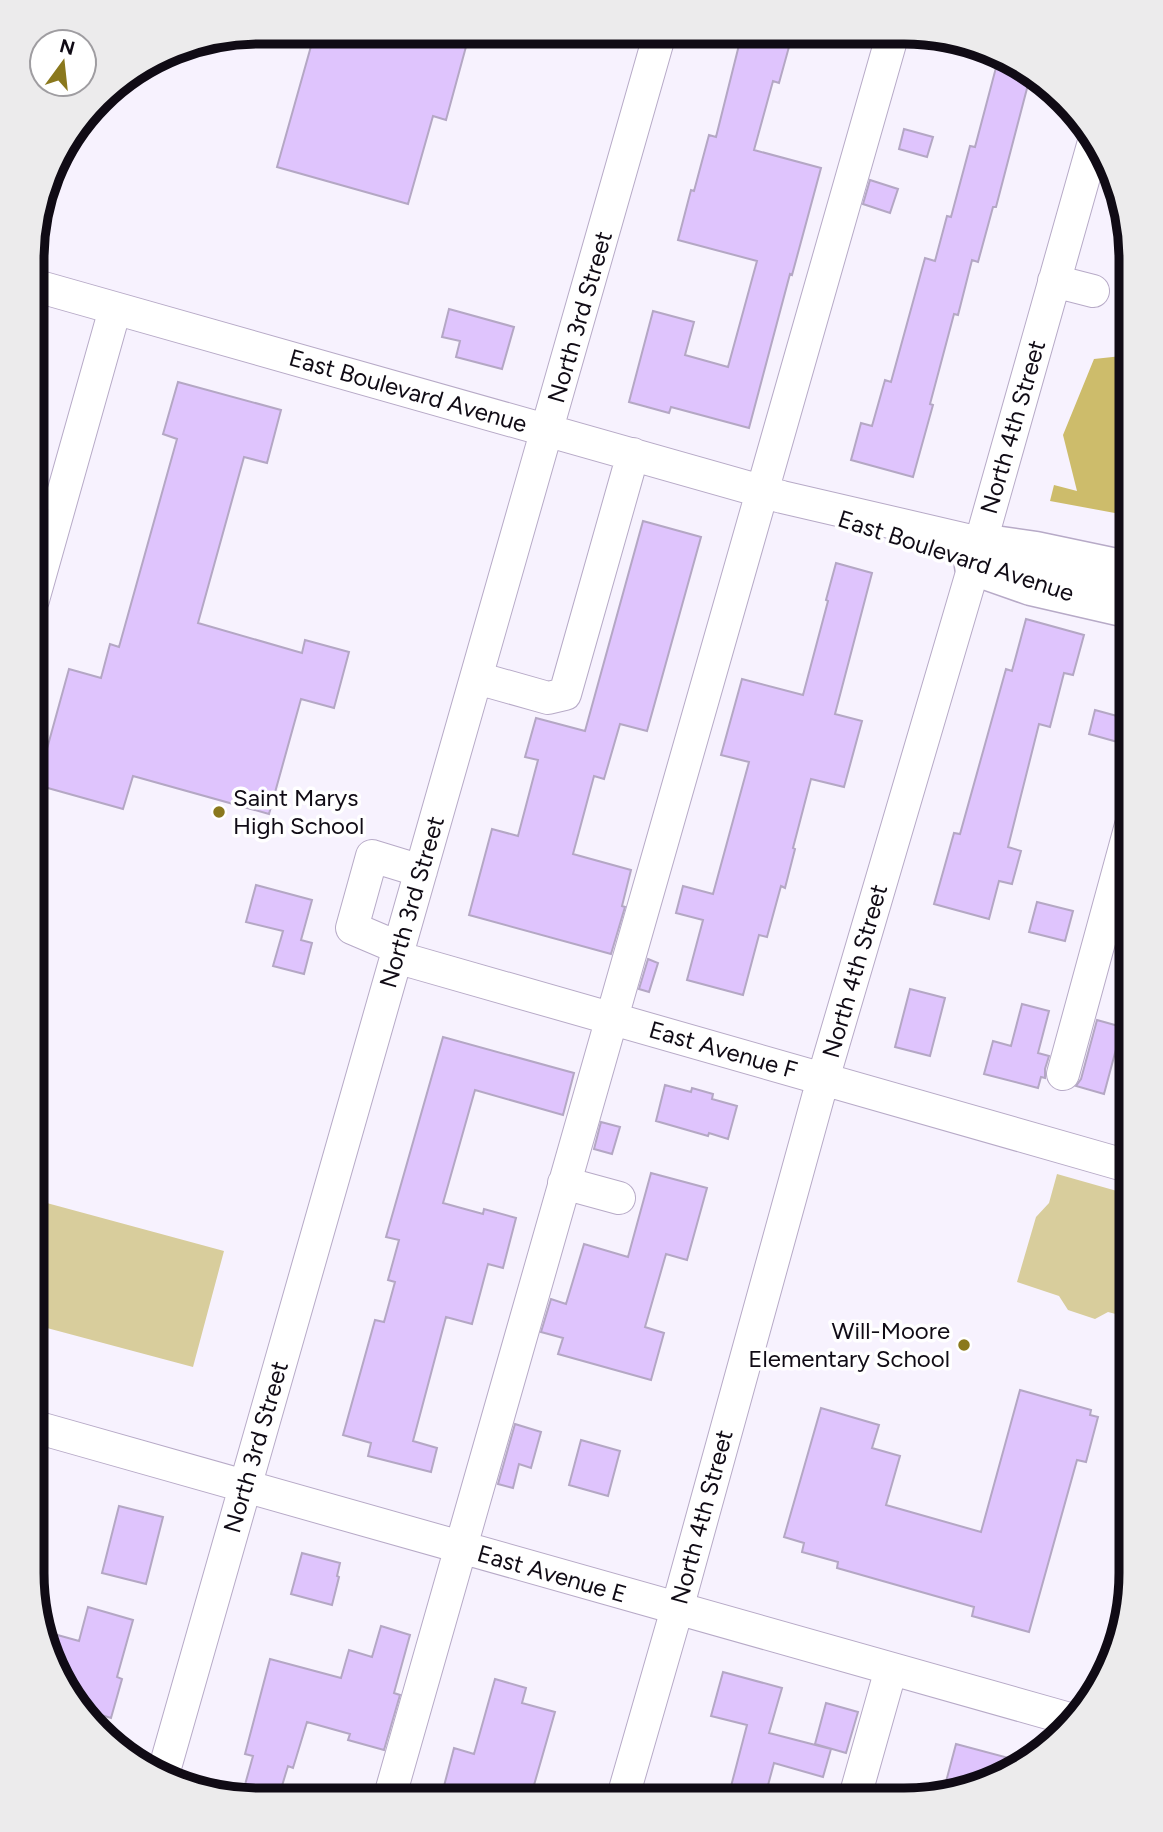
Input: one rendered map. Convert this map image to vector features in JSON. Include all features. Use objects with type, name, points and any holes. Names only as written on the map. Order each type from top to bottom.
[{"type":"main road","name":"East Boulevard Avenue","points":[[977,554],[1036,551],[1119,568]]},
{"type":"main road","name":"East Boulevard Avenue","points":[[977,554],[1031,586],[1119,606]]},
{"type":"street","name":"North 3rd Street","points":[[165,1766],[657,44]]},
{"type":"street","points":[[392,1788],[612,1019],[773,494],[890,44]]},
{"type":"street","name":"North 4th Street","points":[[625,1788],[823,1079],[977,554],[1091,153]]},
{"type":"street","points":[[1054,281],[1093,290]]},
{"type":"street","name":"East Boulevard Avenue","points":[[44,288],[977,554]]},
{"type":"street","points":[[44,561],[116,309]]},
{"type":"street","points":[[477,678],[548,698],[565,694],[633,454]]},
{"type":"street","name":"East Avenue F","points":[[421,870],[372,856],[352,928],[398,952],[612,1019],[1119,1164]]},
{"type":"street","points":[[1063,1073],[1119,869]]},
{"type":"street","points":[[564,1183],[619,1198]]},
{"type":"street","name":"East Avenue E","points":[[44,1429],[1063,1717]]},
{"type":"street","points":[[857,1788],[891,1669]]},
{"type":"shaded area","points":[[1119,356],[1119,514],[1050,501],[1054,485],[1077,491],[1063,435],[1094,359]]},
{"type":"shaded area","points":[[1057,1174],[1119,1192],[1119,1315],[1108,1312],[1095,1319],[1068,1310],[1059,1296],[1017,1282],[1036,1217],[1049,1203]]},
{"type":"shaded area","points":[[44,1202],[224,1251],[193,1367],[44,1327]]},
{"type":"building","points":[[312,44],[467,44],[446,120],[433,116],[408,204],[277,167]]},
{"type":"building","points":[[739,44],[790,44],[779,83],[773,81],[754,150],[821,168],[749,428],[671,407],[669,413],[629,402],[653,311],[694,322],[685,355],[728,367],[757,261],[678,240],[709,135],[716,137]]},
{"type":"building","points":[[997,65],[1028,84],[996,207],[993,207],[978,262],[972,260],[958,315],[954,314],[913,477],[851,460],[861,423],[872,426],[885,380],[891,382],[925,258],[935,261],[947,216],[951,217],[970,146],[975,147]]},
{"type":"building","points":[[904,129],[933,137],[927,157],[899,149]]},
{"type":"building","points":[[870,180],[898,189],[890,213],[863,204]]},
{"type":"building","points":[[449,309],[514,327],[502,369],[456,357],[460,341],[442,337]]},
{"type":"building","points":[[178,382],[281,410],[267,463],[244,457],[198,623],[302,653],[305,640],[349,652],[334,708],[301,699],[269,814],[133,776],[123,809],[44,787],[44,760],[69,669],[101,678],[110,644],[119,647],[177,439],[163,434]]},
{"type":"building","points":[[643,521],[701,537],[647,731],[620,724],[604,779],[594,776],[573,854],[631,870],[622,906],[625,907],[611,954],[469,915],[492,829],[518,836],[538,760],[525,757],[536,718],[585,731]]},
{"type":"building","points":[[836,563],[872,573],[835,714],[862,721],[844,787],[811,779],[785,888],[781,886],[767,937],[759,935],[743,995],[687,980],[703,920],[676,913],[683,886],[713,894],[749,762],[721,755],[742,679],[803,695]]},
{"type":"building","points":[[1026,619],[1084,635],[1073,675],[1064,673],[1050,727],[1039,724],[1008,847],[1021,851],[1012,884],[999,881],[989,919],[934,904],[954,833],[960,834],[1006,669],[1012,671]]},
{"type":"building","points":[[1095,710],[1119,717],[1119,742],[1089,734]]},
{"type":"building","points":[[256,885],[312,900],[301,940],[312,943],[304,974],[273,966],[283,931],[246,922]]},
{"type":"building","points":[[1037,902],[1073,911],[1065,941],[1029,932]]},
{"type":"building","points":[[648,959],[658,963],[649,992],[639,989]]},
{"type":"building","points":[[910,989],[945,998],[930,1056],[895,1047]]},
{"type":"building","points":[[1022,1004],[1049,1011],[1038,1053],[1049,1056],[1045,1078],[1041,1077],[1038,1088],[984,1074],[993,1041],[1011,1046]]},
{"type":"building","points":[[1097,1020],[1119,1026],[1119,1038],[1104,1094],[1076,1086],[1081,1079]]},
{"type":"building","points":[[443,1037],[574,1073],[563,1115],[475,1090],[443,1203],[483,1214],[484,1209],[516,1218],[503,1268],[488,1264],[472,1324],[446,1317],[413,1441],[437,1448],[431,1472],[368,1456],[371,1443],[343,1435],[375,1320],[384,1322],[395,1282],[388,1280],[399,1240],[386,1237]]},
{"type":"building","points":[[665,1085],[713,1094],[712,1099],[737,1106],[728,1139],[656,1121]]},
{"type":"building","points":[[601,1122],[620,1127],[612,1154],[594,1149]]},
{"type":"building","points":[[651,1173],[707,1188],[687,1260],[666,1254],[645,1327],[664,1333],[651,1380],[558,1354],[563,1338],[541,1332],[551,1299],[566,1304],[584,1244],[628,1257]]},
{"type":"building","points":[[1020,1390],[1091,1410],[1090,1415],[1098,1417],[1086,1462],[1077,1460],[1029,1632],[972,1616],[974,1607],[837,1568],[838,1562],[802,1552],[804,1543],[784,1537],[821,1408],[879,1425],[872,1448],[900,1456],[886,1505],[981,1532]]},
{"type":"building","points":[[515,1424],[541,1432],[531,1468],[519,1464],[513,1488],[498,1484]]},
{"type":"building","points":[[581,1440],[620,1451],[608,1496],[569,1485]]},
{"type":"building","points":[[119,1506],[163,1517],[146,1584],[102,1573]]},
{"type":"building","points":[[302,1553],[340,1563],[332,1605],[291,1594]]},
{"type":"building","points":[[88,1607],[133,1620],[117,1677],[122,1679],[111,1718],[97,1714],[88,1704],[73,1681],[53,1634],[79,1641]]},
{"type":"building","points":[[381,1626],[410,1635],[394,1693],[400,1695],[384,1750],[348,1740],[350,1734],[307,1722],[293,1768],[288,1766],[281,1788],[244,1787],[253,1756],[245,1754],[270,1659],[341,1678],[349,1650],[372,1657]]},
{"type":"building","points":[[723,1672],[782,1688],[769,1733],[831,1749],[823,1777],[774,1763],[767,1788],[731,1788],[747,1725],[711,1716]]},
{"type":"building","points":[[495,1679],[526,1688],[522,1703],[555,1712],[533,1788],[444,1786],[454,1748],[474,1754]]},
{"type":"building","points":[[826,1703],[858,1712],[846,1753],[815,1744]]},
{"type":"building","points":[[956,1744],[1012,1759],[973,1777],[945,1784]]},
{"type":"place","name":"Saint Marys High School","points":[[219,812]]},
{"type":"place","name":"Will-Moore Elementary School","points":[[964,1345]]}]
